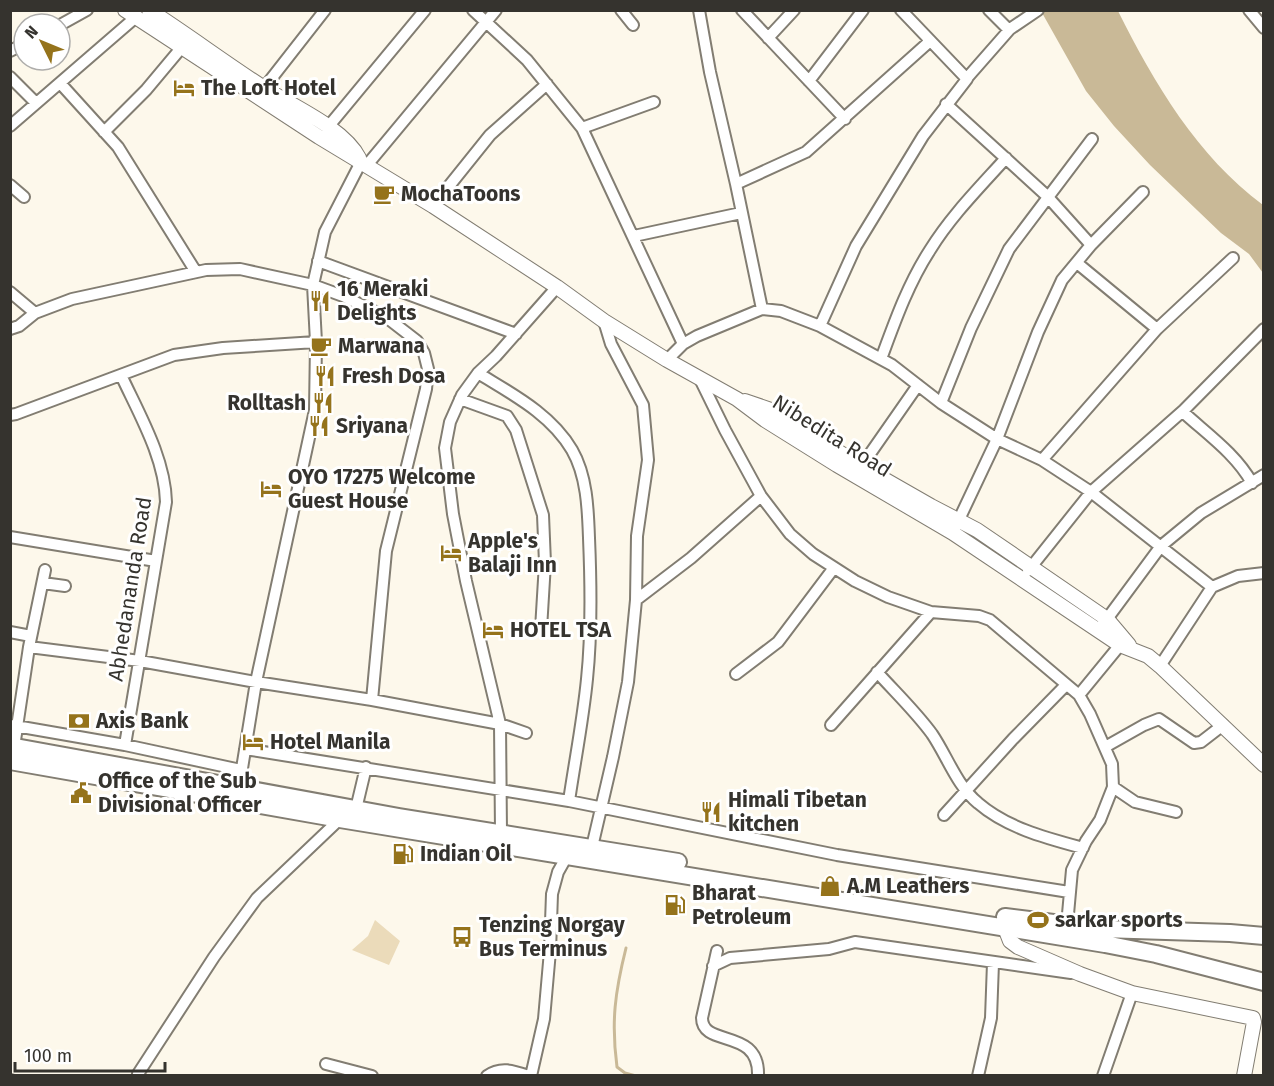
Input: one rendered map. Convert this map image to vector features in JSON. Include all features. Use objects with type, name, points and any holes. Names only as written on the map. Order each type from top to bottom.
[{"type":"main road","points":[[12,752],[146,770],[356,809],[501,832],[568,850],[592,848],[1067,926],[1262,936]]},
{"type":"main road","points":[[12,752],[241,787],[340,819],[568,850],[1156,954],[1263,982]]},
{"type":"street","points":[[72,18],[87,10]]},
{"type":"street","name":"Nibedita Road","points":[[149,10],[264,88],[328,127],[354,148],[364,164]]},
{"type":"street","points":[[264,88],[325,10]]},
{"type":"street","points":[[328,127],[425,10]]},
{"type":"street","points":[[472,10],[527,60],[582,128],[684,344]]},
{"type":"street","points":[[14,725],[149,750],[241,787],[256,682],[315,410],[316,342],[313,285],[326,232],[364,164],[496,10]]},
{"type":"street","points":[[621,10],[633,25]]},
{"type":"street","points":[[699,10],[710,72],[762,309]]},
{"type":"street","points":[[742,10],[845,119]]},
{"type":"street","points":[[768,38],[794,10]]},
{"type":"street","points":[[809,81],[862,10]]},
{"type":"street","points":[[901,10],[929,42],[967,78]]},
{"type":"street","points":[[989,10],[1010,30]]},
{"type":"street","points":[[820,326],[856,246],[946,104],[1010,30],[1038,10]]},
{"type":"street","points":[[1249,10],[1263,28]]},
{"type":"street","points":[[10,126],[60,84],[130,14]]},
{"type":"street","name":"Nibedita Road","points":[[130,14],[319,137],[433,206],[557,287],[604,321],[737,399],[765,420],[956,527],[1022,580],[1102,624]]},
{"type":"street","points":[[736,184],[803,155],[929,42]]},
{"type":"street","points":[[104,132],[146,90],[182,47]]},
{"type":"street","points":[[10,77],[36,103]]},
{"type":"street","points":[[60,84],[121,151],[196,272]]},
{"type":"street","points":[[433,206],[490,135],[547,84]]},
{"type":"street","points":[[582,128],[654,102]]},
{"type":"street","points":[[946,104],[1047,196],[1091,245]]},
{"type":"street","points":[[941,403],[970,328],[1009,249],[1092,139]]},
{"type":"street","points":[[880,359],[903,300],[928,252],[949,221],[1006,158]]},
{"type":"street","points":[[10,184],[24,197]]},
{"type":"street","points":[[1143,192],[1091,245],[1062,280],[1038,332],[997,439],[956,527],[977,530],[1031,567],[1102,624],[1126,647],[1148,656],[1263,765]]},
{"type":"street","points":[[634,237],[741,213]]},
{"type":"street","points":[[1042,460],[1157,329],[1233,258]]},
{"type":"street","points":[[318,261],[516,334]]},
{"type":"street","points":[[1077,262],[1157,329]]},
{"type":"street","points":[[10,329],[19,326],[35,314],[72,299],[206,270],[240,269],[313,285],[343,296],[386,317],[417,341],[424,353],[428,369],[426,389],[386,551],[372,700]]},
{"type":"street","points":[[501,832],[500,724],[466,581],[453,514],[445,448],[450,422],[460,399],[478,373],[557,287]]},
{"type":"street","points":[[10,292],[35,314]]},
{"type":"street","points":[[667,360],[684,344],[718,326],[762,309],[781,311],[820,326],[892,365],[941,403],[997,439],[1042,460],[1091,492],[1212,587]]},
{"type":"street","points":[[592,848],[628,682],[636,600],[637,536],[648,460],[645,410],[642,400],[611,344],[604,321]]},
{"type":"street","points":[[1022,580],[1091,492],[1183,412],[1263,329]]},
{"type":"street","points":[[10,415],[174,355],[223,348],[316,342]]},
{"type":"street","points":[[478,373],[531,406],[552,425],[571,448],[582,474],[588,514],[592,597],[587,679],[569,801]]},
{"type":"street","name":"Abhedananda Road","points":[[121,375],[151,441],[165,490],[166,502],[125,745]]},
{"type":"street","points":[[700,379],[761,496],[790,534],[813,554],[833,569],[880,593],[930,612],[979,616],[990,620],[1079,695],[1112,764],[1113,787],[1100,820],[1072,870],[1067,926]]},
{"type":"street","points":[[858,471],[918,385]]},
{"type":"street","points":[[460,399],[507,416],[516,430],[543,515],[545,563],[541,629]]},
{"type":"street","points":[[1183,412],[1226,451],[1242,468],[1251,483]]},
{"type":"street","points":[[1102,624],[1161,546],[1201,513],[1263,475]]},
{"type":"street","points":[[636,600],[691,558],[761,496]]},
{"type":"street","points":[[10,537],[156,561]]},
{"type":"street","points":[[736,674],[778,642],[833,569]]},
{"type":"street","points":[[12,752],[14,725],[45,570]]},
{"type":"street","points":[[1160,666],[1212,587],[1238,576],[1263,573]]},
{"type":"street","points":[[42,583],[65,586]]},
{"type":"street","points":[[831,725],[930,612]]},
{"type":"street","points":[[10,632],[30,641],[256,682],[372,700],[500,724],[526,733]]},
{"type":"street","points":[[1079,695],[1126,647]]},
{"type":"street","points":[[877,672],[930,731],[966,790],[979,804],[993,814],[1039,837],[1083,848]]},
{"type":"street","points":[[944,815],[1013,739],[1066,686]]},
{"type":"street","points":[[1105,747],[1144,724],[1159,719],[1194,743],[1201,742],[1222,725]]},
{"type":"street","points":[[245,748],[602,806],[837,855],[1069,892]]},
{"type":"street","points":[[146,770],[149,750]]},
{"type":"street","points":[[356,809],[366,767]]},
{"type":"street","points":[[1113,787],[1135,802],[1176,812]]},
{"type":"street","points":[[138,1074],[214,957],[257,898],[340,819]]},
{"type":"street","points":[[487,1076],[496,1070],[505,1069],[530,1076],[544,1019],[552,894],[558,872],[568,850]]},
{"type":"street","points":[[1005,928],[1010,941],[1018,947],[1080,974],[1132,993],[1258,1019]]},
{"type":"street","points":[[713,966],[730,958],[829,949],[855,942],[1080,974]]},
{"type":"street","points":[[717,951],[702,1025],[712,1034],[742,1043],[757,1060],[758,1076]]},
{"type":"street","points":[[978,1076],[991,1018],[993,963]]},
{"type":"street","points":[[1103,1076],[1132,993]]},
{"type":"street","points":[[1245,1076],[1254,1023],[1258,1019]]},
{"type":"street","points":[[327,1064],[372,1076]]},
{"type":"shaded area","points":[[1041,11],[1118,11],[1179,117],[1239,186],[1263,205],[1263,273],[1249,254],[1221,233],[1150,165],[1114,126],[1086,91]]},
{"type":"shaded area","points":[[375,920],[400,941],[389,965],[352,950],[368,936]]},
{"type":"waterway","points":[[626,948],[615,1007],[615,1051],[617,1067],[625,1073],[636,1076]]},
{"type":"railway","points":[[10,1074],[16,1076]]},
{"type":"place","name":"The Loft Hotel","points":[[184,88]]},
{"type":"place","name":"MochaToons","points":[[384,194]]},
{"type":"place","name":"16 Meraki Delights","points":[[320,301]]},
{"type":"place","name":"Marwana","points":[[321,346]]},
{"type":"place","name":"Fresh Dosa","points":[[325,376]]},
{"type":"place","name":"Rolltash","points":[[323,403]]},
{"type":"place","name":"Sriyana","points":[[319,426]]},
{"type":"place","name":"OYO 17275 Welcome Guest House","points":[[271,489]]},
{"type":"place","name":"Apple's Balaji Inn","points":[[451,553]]},
{"type":"place","name":"HOTEL TSA","points":[[493,630]]},
{"type":"place","name":"Axis Bank","points":[[79,721]]},
{"type":"place","name":"Hotel Manila","points":[[253,742]]},
{"type":"place","name":"Office of the Sub Divisional Officer","points":[[81,793]]},
{"type":"place","name":"Himali Tibetan kitchen","points":[[711,812]]},
{"type":"place","name":"Indian Oil","points":[[403,854]]},
{"type":"place","name":"A.M Leathers","points":[[830,886]]},
{"type":"place","name":"Bharat Petroleum","points":[[675,905]]},
{"type":"place","name":"sarkar sports","points":[[1038,920]]},
{"type":"place","name":"Tenzing Norgay Bus Terminus","points":[[462,937]]}]
